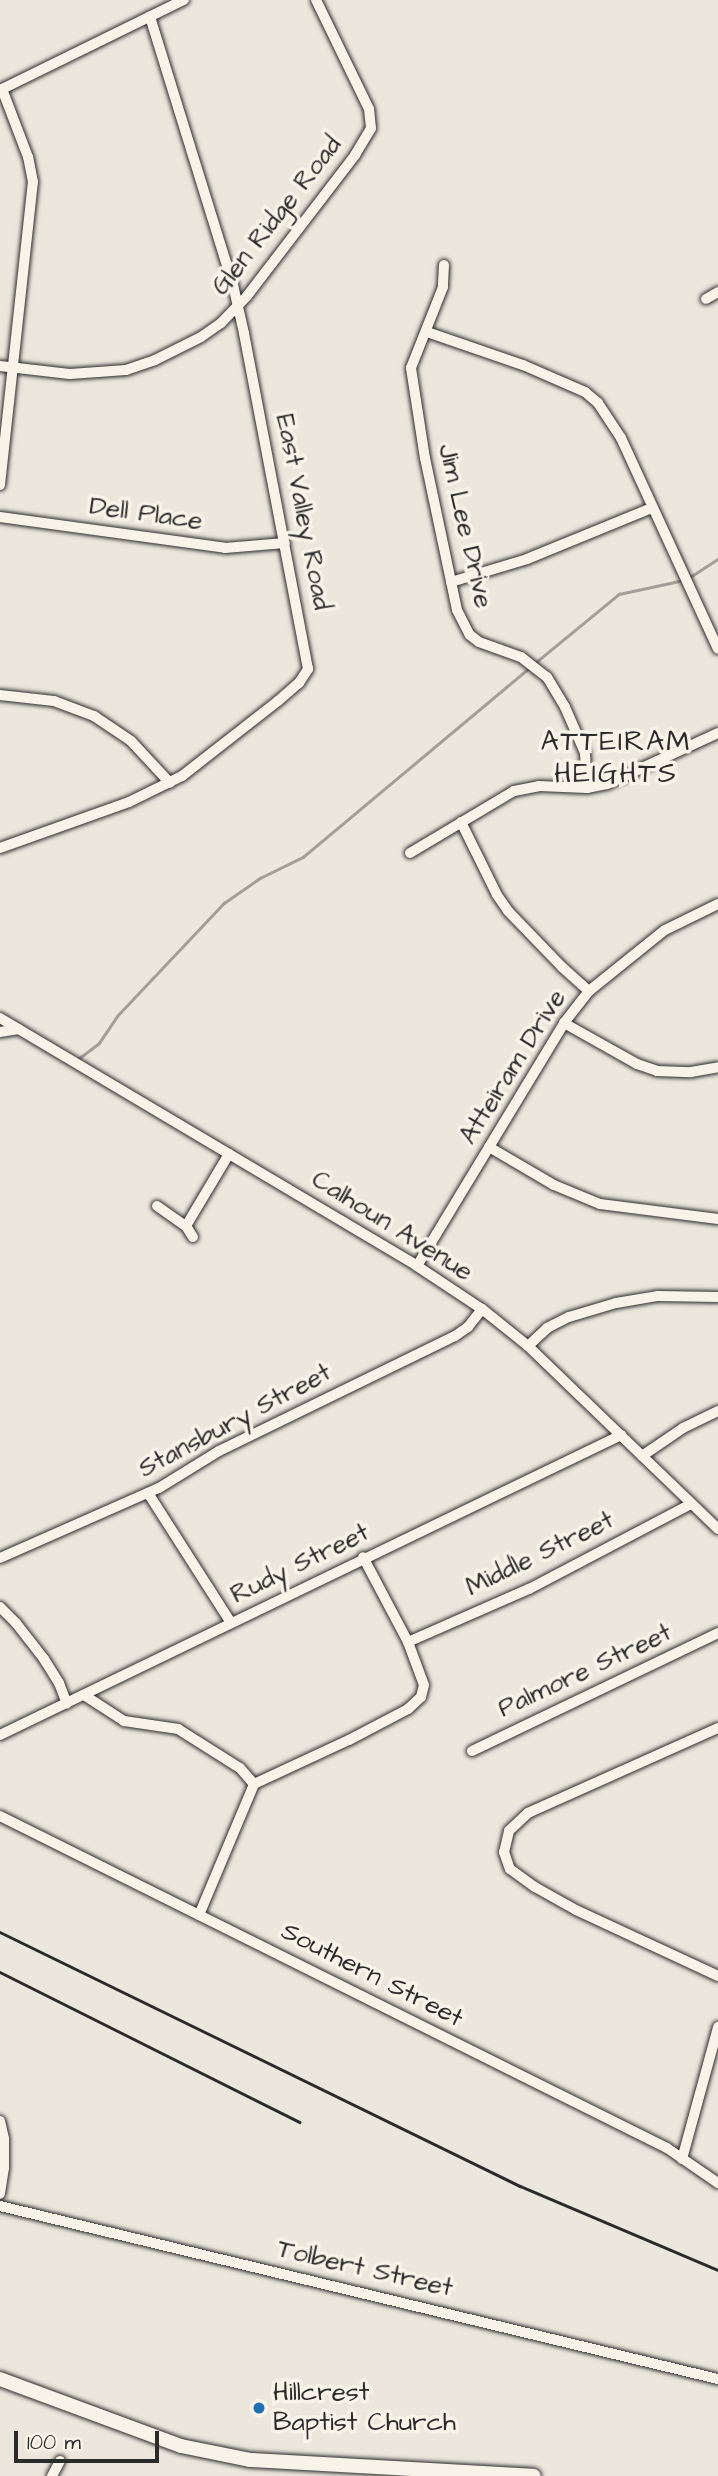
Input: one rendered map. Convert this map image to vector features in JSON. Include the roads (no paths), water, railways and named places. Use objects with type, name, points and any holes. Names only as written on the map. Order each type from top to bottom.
[{"type":"main road","points":[[0,2379],[181,2446],[299,2469],[534,2476]]},
{"type":"street","points":[[0,485],[33,182],[20,134],[1,89],[184,0]]},
{"type":"street","name":"Glen Ridge Road","points":[[0,366],[70,374],[126,370],[155,360],[201,337],[238,306],[306,221],[371,128],[369,109],[316,0]]},
{"type":"street","name":"East Valley Road","points":[[0,848],[129,802],[170,783],[240,731],[306,675],[308,662],[238,306],[150,17]]},
{"type":"street","name":"Jim Lee Drive","points":[[444,265],[443,287],[411,368],[425,458],[457,610],[470,635],[479,642],[530,662],[547,677],[559,694],[585,753],[587,788]]},
{"type":"street","points":[[706,299],[718,292]]},
{"type":"street","points":[[427,332],[523,365],[585,392],[612,423],[718,649]]},
{"type":"street","points":[[451,582],[527,559],[652,508]]},
{"type":"street","name":"Dell Place","points":[[0,517],[225,548],[285,543]]},
{"type":"street","points":[[0,695],[54,701],[94,716],[131,741],[170,783]]},
{"type":"street","points":[[410,853],[525,788],[587,788],[621,779],[718,733]]},
{"type":"street","points":[[461,822],[497,895],[508,911],[562,967],[589,990]]},
{"type":"street","name":"Atteiram Drive","points":[[417,1266],[564,1023],[589,990],[666,930],[718,904]]},
{"type":"street","name":"Calhoun Avenue","points":[[0,1018],[417,1266],[482,1309],[528,1346],[718,1529]]},
{"type":"street","points":[[564,1023],[637,1064],[657,1071],[691,1072],[718,1067]]},
{"type":"street","points":[[0,1032],[19,1029]]},
{"type":"street","points":[[489,1147],[554,1185],[600,1204],[718,1219]]},
{"type":"street","points":[[186,1226],[229,1154]]},
{"type":"street","points":[[157,1206],[186,1226],[193,1237]]},
{"type":"street","points":[[528,1346],[547,1328],[569,1317],[616,1303],[658,1296],[718,1297]]},
{"type":"street","name":"Stansbury Street","points":[[0,1558],[148,1493],[219,1451],[454,1336],[468,1327],[482,1309]]},
{"type":"street","points":[[642,1456],[683,1429],[718,1411]]},
{"type":"street","name":"Rudy Street","points":[[0,1735],[363,1557],[621,1435]]},
{"type":"street","points":[[148,1493],[231,1623]]},
{"type":"street","name":"Middle Street","points":[[408,1642],[529,1589],[691,1504]]},
{"type":"street","points":[[199,1914],[254,1784],[349,1740],[408,1709],[421,1697],[424,1685],[408,1642],[363,1557]]},
{"type":"street","points":[[0,1607],[26,1634],[44,1659],[59,1683],[67,1704]]},
{"type":"street","name":"Palmore Street","points":[[472,1751],[718,1633]]},
{"type":"street","points":[[84,1695],[124,1721],[178,1730],[240,1768],[254,1784]]},
{"type":"street","points":[[718,1728],[537,1807],[516,1821],[509,1831],[504,1852],[510,1869],[535,1887],[576,1910],[718,1976]]},
{"type":"street","name":"Southern Street","points":[[0,1816],[667,2148],[718,2183]]},
{"type":"street","points":[[682,2159],[718,2027]]},
{"type":"street","points":[[0,2121],[4,2168],[0,2194]]},
{"type":"street","name":"Tolbert Street","points":[[0,2206],[718,2379]]},
{"type":"street","points":[[52,2476],[60,2461]]},
{"type":"waterway","points":[[690,577],[718,559]]},
{"type":"waterway","points":[[535,663],[619,594],[684,580]]},
{"type":"waterway","points":[[78,1059],[99,1043],[117,1016],[224,903],[260,878],[303,857],[530,667]]},
{"type":"railway","points":[[0,1932],[520,2186],[718,2270]]},
{"type":"railway","points":[[0,1972],[300,2122]]},
{"type":"place","name":"Hillcrest Baptist Church","points":[[259,2408]]},
{"type":"district","name":"ATTEIRAM HEIGHTS","points":[[616,758]]}]
